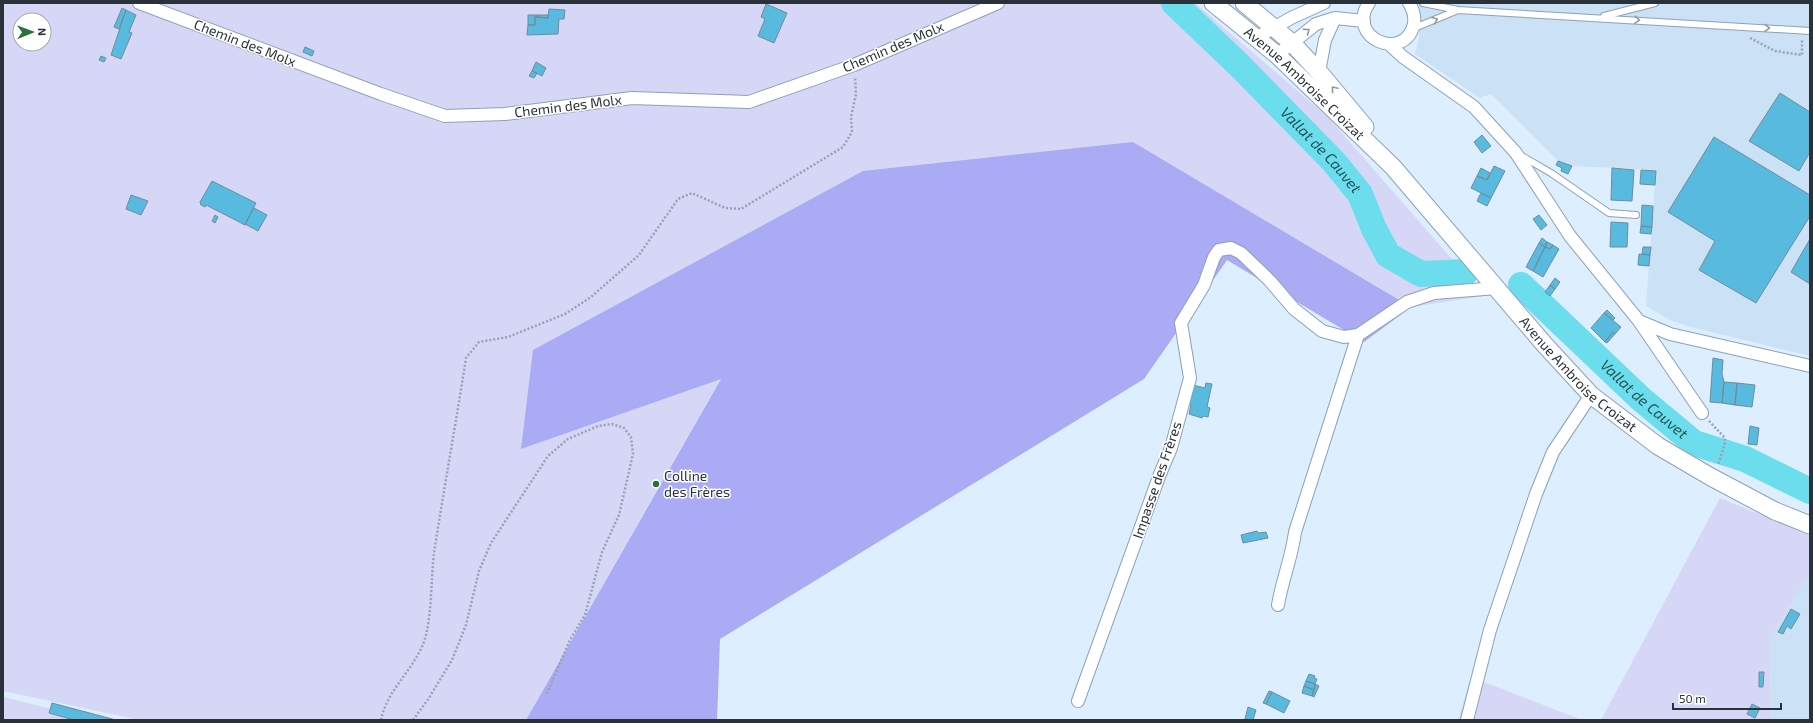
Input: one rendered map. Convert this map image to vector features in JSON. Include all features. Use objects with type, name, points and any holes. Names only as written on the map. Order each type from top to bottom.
[{"type":"main road","name":"Avenue Ambroise Croizat","points":[[1213,3],[1277,55],[1393,167],[1591,395],[1658,446],[1711,477],[1775,511],[1810,525]]},
{"type":"main road","name":"Avenue Ambroise Croizat","points":[[1244,3],[1291,42],[1319,72],[1359,119],[1393,167]]},
{"type":"street","name":"Chemin des Molx","points":[[139,3],[381,94],[445,116],[505,114],[632,98],[748,102],[854,65],[998,3]]},
{"type":"street","points":[[1256,38],[1273,27],[1324,3]]},
{"type":"street","points":[[1369,3],[1364,14],[1364,21],[1369,35],[1382,43],[1389,44],[1403,40],[1412,29],[1414,14],[1409,3]]},
{"type":"street","points":[[1277,55],[1291,42],[1316,24],[1335,18],[1364,21]]},
{"type":"street","points":[[1319,72],[1325,40],[1335,18]]},
{"type":"street","points":[[1389,44],[1403,57],[1474,107],[1516,153],[1570,236],[1639,321],[1702,413]]},
{"type":"street","name":"Impasse des Frères","points":[[1078,701],[1160,474],[1171,448],[1190,378],[1181,323],[1204,285],[1214,257],[1220,250],[1231,248],[1241,253],[1270,281],[1294,309],[1322,331],[1344,337],[1358,335]]},
{"type":"street","points":[[1278,605],[1281,586],[1293,551],[1295,532],[1358,335],[1407,302],[1421,297],[1434,293],[1497,288]]},
{"type":"street","points":[[1639,321],[1670,334],[1810,366]]},
{"type":"street","points":[[1467,720],[1490,630],[1536,494],[1552,452],[1591,395]]},
{"type":"lane","points":[[1423,3],[1458,10],[1810,31]]},
{"type":"lane","points":[[1598,18],[1655,3]]},
{"type":"lane","points":[[1412,29],[1458,10]]},
{"type":"lane","points":[[1516,153],[1552,172],[1608,213],[1636,215]]},
{"type":"path","points":[[381,720],[383,710],[394,690],[412,666],[426,635],[434,555],[466,358],[479,342],[508,337],[565,314],[591,297],[639,255],[678,199],[692,193],[725,208],[741,209],[843,147],[852,132],[851,117],[856,94],[854,65]]},
{"type":"path","points":[[1702,413],[1725,438],[1722,455],[1717,465]]},
{"type":"path","points":[[413,720],[429,698],[452,660],[466,625],[479,570],[492,543],[548,456],[568,438],[598,426],[612,424],[624,428],[631,437],[633,454],[619,515],[602,552],[585,615],[570,640],[547,693]]},
{"type":"path","points":[[1711,462],[1724,469]]},
{"type":"shaded area","points":[[3,3],[1195,3],[1328,117],[1484,296],[1411,307],[1133,142],[521,449],[721,378],[526,720],[140,720],[3,691]]},
{"type":"shaded area","points":[[1419,3],[1810,3],[1810,356],[1691,327],[1670,320],[1646,306],[1656,170],[1571,166],[1558,161],[1491,94],[1480,98],[1415,54],[1419,38]]},
{"type":"shaded area","points":[[1133,142],[1411,307],[1364,342],[1227,260],[1144,379],[720,639],[717,720],[526,720],[721,379],[521,449],[533,350],[863,171]]},
{"type":"shaded area","points":[[1720,498],[1810,535],[1810,572],[1771,637],[1770,712],[1773,720],[1601,720]]},
{"type":"shaded area","points":[[1810,572],[1810,720],[1773,720],[1770,712],[1771,637]]},
{"type":"shaded area","points":[[1471,677],[1582,720],[1458,720]]},
{"type":"shaded area","points":[[3,697],[97,720],[3,720]]},
{"type":"building","points":[[766,4],[787,13],[774,43],[758,36],[765,19],[761,17]]},
{"type":"building","points":[[122,8],[126,10],[119,29],[114,27]]},
{"type":"building","points":[[549,9],[565,10],[564,19],[559,19],[558,34],[527,35],[528,25],[535,25],[535,17],[548,18]]},
{"type":"building","points":[[126,10],[136,15],[129,32],[132,33],[121,59],[111,55]]},
{"type":"building","points":[[528,15],[537,15],[537,17],[535,17],[535,25],[528,25]]},
{"type":"building","points":[[537,15],[548,15],[548,18],[537,17]]},
{"type":"building","points":[[305,47],[314,51],[312,56],[303,52]]},
{"type":"building","points":[[101,56],[106,58],[104,62],[99,60]]},
{"type":"building","points":[[536,62],[546,68],[542,76],[532,71]]},
{"type":"building","points":[[532,71],[537,73],[534,78],[529,76]]},
{"type":"building","points":[[1780,93],[1810,112],[1810,152],[1799,171],[1749,141]]},
{"type":"building","points":[[1482,135],[1491,146],[1482,153],[1474,142]]},
{"type":"building","points":[[1714,137],[1810,195],[1810,216],[1756,303],[1699,270],[1715,241],[1668,212]]},
{"type":"building","points":[[1558,161],[1572,166],[1568,174],[1561,171],[1562,168],[1556,165]]},
{"type":"building","points":[[1494,166],[1505,171],[1491,198],[1471,188],[1477,176],[1487,180]]},
{"type":"building","points":[[1481,168],[1490,173],[1487,180],[1477,176]]},
{"type":"building","points":[[1612,168],[1634,170],[1632,201],[1611,200]]},
{"type":"building","points":[[1641,170],[1656,171],[1655,185],[1640,184]]},
{"type":"building","points":[[212,181],[256,203],[245,225],[206,205],[205,207],[201,205],[200,202]]},
{"type":"building","points":[[1481,193],[1491,198],[1487,206],[1477,201]]},
{"type":"building","points":[[131,195],[148,201],[141,215],[126,209]]},
{"type":"building","points":[[1642,205],[1653,206],[1652,227],[1641,226]]},
{"type":"building","points":[[254,208],[267,215],[258,231],[245,224]]},
{"type":"building","points":[[215,215],[218,217],[215,223],[212,221]]},
{"type":"building","points":[[1539,215],[1547,225],[1541,230],[1533,219]]},
{"type":"building","points":[[1611,222],[1628,223],[1627,247],[1610,247]]},
{"type":"building","points":[[1641,226],[1652,227],[1651,234],[1640,233]]},
{"type":"building","points":[[1542,238],[1547,242],[1545,247],[1539,243]]},
{"type":"building","points":[[1810,239],[1810,284],[1791,272]]},
{"type":"building","points":[[1547,242],[1553,245],[1550,249],[1545,247]]},
{"type":"building","points":[[1539,243],[1545,247],[1533,271],[1526,267]]},
{"type":"building","points":[[1553,245],[1559,249],[1543,277],[1533,271],[1545,247],[1550,249]]},
{"type":"building","points":[[1643,247],[1651,247],[1650,255],[1642,254]]},
{"type":"building","points":[[1639,254],[1650,255],[1649,266],[1638,265]]},
{"type":"building","points":[[1555,278],[1560,282],[1555,289],[1550,285]]},
{"type":"building","points":[[1550,285],[1555,289],[1550,296],[1545,292]]},
{"type":"building","points":[[1607,310],[1615,318],[1613,320],[1604,313]]},
{"type":"building","points":[[1604,313],[1621,327],[1615,334],[1613,332],[1605,342],[1591,328]]},
{"type":"building","points":[[1613,332],[1615,334],[1607,343],[1605,342]]},
{"type":"building","points":[[1713,358],[1723,360],[1722,374],[1724,382],[1722,403],[1710,402]]},
{"type":"building","points":[[1724,382],[1737,383],[1735,405],[1722,403]]},
{"type":"building","points":[[1206,383],[1212,384],[1207,407],[1210,408],[1208,417],[1203,416],[1202,418],[1189,414],[1191,405],[1188,404],[1193,385],[1205,388]]},
{"type":"building","points":[[1737,383],[1755,385],[1752,407],[1735,405]]},
{"type":"building","points":[[1750,426],[1759,428],[1757,445],[1748,444]]},
{"type":"building","points":[[1257,531],[1258,533],[1266,532],[1268,538],[1243,543],[1241,535]]},
{"type":"building","points":[[1791,609],[1800,614],[1791,629],[1787,626],[1783,634],[1778,632]]},
{"type":"building","points":[[1759,672],[1764,672],[1763,687],[1759,687]]},
{"type":"building","points":[[1309,674],[1315,676],[1314,678],[1317,679],[1315,684],[1306,681]]},
{"type":"building","points":[[1306,681],[1315,684],[1314,690],[1304,686]]},
{"type":"building","points":[[1315,684],[1319,686],[1314,697],[1312,696]]},
{"type":"building","points":[[1304,686],[1314,690],[1312,696],[1302,693]]},
{"type":"building","points":[[1269,691],[1272,692],[1266,704],[1263,703]]},
{"type":"building","points":[[1272,692],[1290,701],[1284,713],[1266,704]]},
{"type":"building","points":[[52,703],[116,720],[74,720],[49,713]]},
{"type":"building","points":[[1752,704],[1760,708],[1755,718],[1747,714]]},
{"type":"building","points":[[1248,707],[1256,710],[1253,720],[1245,719]]},
{"type":"waterway","name":"Vallat de Cauvet","points":[[1174,3],[1239,65],[1334,162],[1360,194],[1374,229],[1388,255],[1421,274],[1466,272]]},
{"type":"waterway","name":"Vallat de Cauvet","points":[[1521,285],[1641,399],[1694,443],[1745,459],[1810,491]]},
{"type":"place","name":"Colline des Frères","points":[[656,484]]}]
